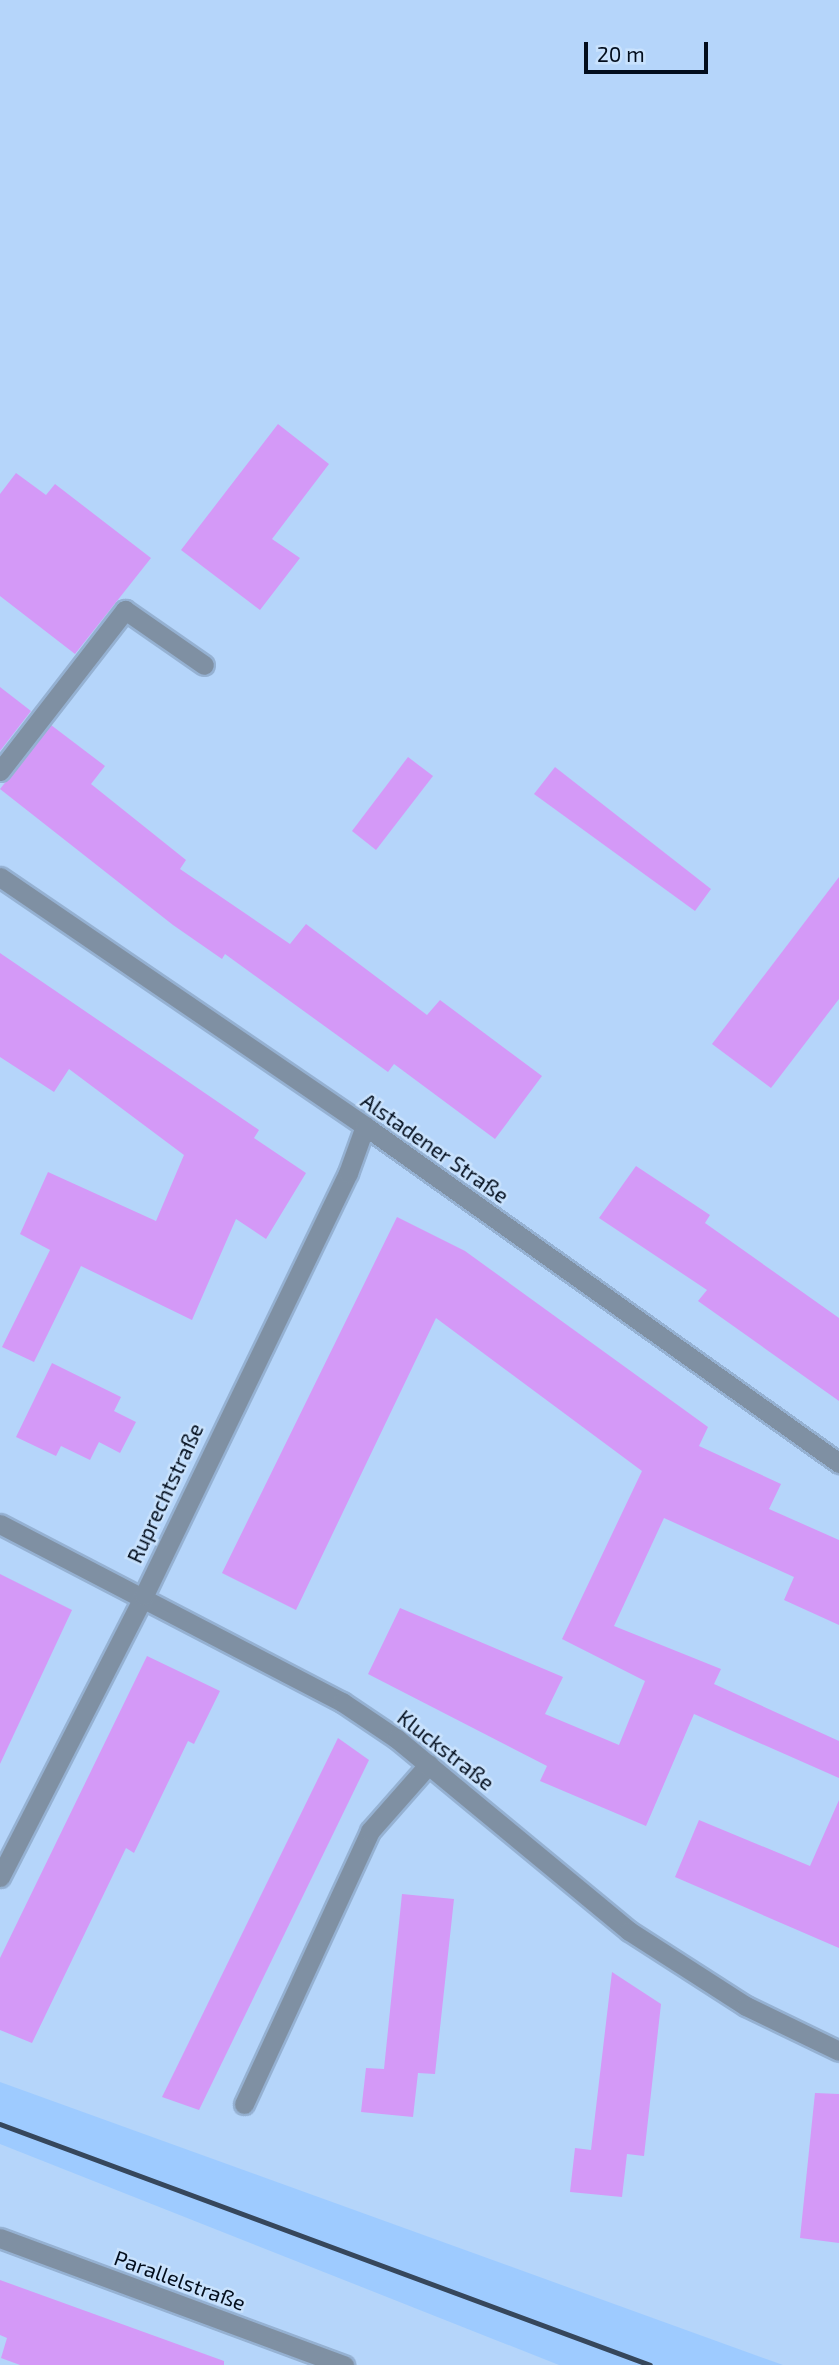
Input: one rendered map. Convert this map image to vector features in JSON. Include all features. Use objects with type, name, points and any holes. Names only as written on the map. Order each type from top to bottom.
[{"type":"street","points":[[0,771],[125,610],[204,665]]},
{"type":"street","name":"Alstadener Straße","points":[[0,877],[365,1126],[839,1463]]},
{"type":"street","name":"Ruprechtstraße","points":[[0,1877],[144,1595],[348,1173],[365,1126]]},
{"type":"street","name":"Kluckstraße","points":[[0,1524],[144,1595],[342,1702],[429,1764],[629,1931],[746,2006],[839,2051]]},
{"type":"street","points":[[244,2104],[370,1831],[429,1764]]},
{"type":"street","name":"Parallelstraße","points":[[0,2238],[344,2365]]},
{"type":"shaded area","points":[[0,2082],[783,2365],[559,2365],[0,2144]]},
{"type":"building","points":[[278,424],[329,464],[272,539],[300,558],[260,610],[181,550]]},
{"type":"building","points":[[16,473],[46,495],[55,484],[151,558],[75,654],[0,596],[0,494]]},
{"type":"building","points":[[0,687],[31,711],[0,751]]},
{"type":"building","points":[[51,725],[105,766],[91,784],[186,860],[180,869],[290,944],[306,924],[427,1015],[440,1000],[542,1076],[495,1139],[394,1064],[388,1072],[225,954],[222,959],[173,925],[0,789]]},
{"type":"building","points":[[408,757],[433,776],[376,850],[352,831]]},
{"type":"building","points":[[555,767],[711,889],[695,911],[534,794]]},
{"type":"building","points":[[839,877],[839,999],[771,1088],[712,1044]]},
{"type":"building","points":[[0,953],[259,1130],[254,1138],[306,1173],[266,1239],[236,1219],[192,1320],[81,1266],[34,1362],[2,1347],[50,1250],[20,1234],[48,1172],[156,1221],[184,1155],[69,1069],[54,1092],[0,1057]]},
{"type":"building","points":[[636,1166],[710,1215],[705,1223],[839,1318],[839,1401],[698,1301],[707,1290],[599,1218]]},
{"type":"building","points":[[397,1217],[465,1251],[708,1427],[699,1446],[781,1484],[769,1509],[839,1540],[839,1625],[784,1600],[794,1577],[664,1518],[614,1626],[721,1669],[714,1684],[839,1741],[839,1778],[694,1714],[646,1826],[540,1781],[547,1766],[368,1674],[400,1608],[563,1677],[545,1714],[619,1745],[645,1681],[562,1639],[642,1471],[436,1318],[296,1610],[222,1573]]},
{"type":"building","points":[[52,1363],[121,1397],[114,1411],[136,1422],[120,1453],[99,1442],[90,1460],[61,1446],[56,1456],[16,1437]]},
{"type":"building","points":[[0,1574],[72,1610],[0,1764]]},
{"type":"building","points":[[147,1656],[220,1691],[194,1744],[188,1741],[134,1853],[126,1848],[32,2043],[0,2030],[0,1958]]},
{"type":"building","points":[[338,1738],[369,1760],[199,2110],[162,2097]]},
{"type":"building","points":[[839,1800],[839,1948],[675,1877],[699,1820],[810,1866]]},
{"type":"building","points":[[402,1894],[454,1899],[435,2074],[418,2073],[413,2117],[361,2112],[366,2068],[384,2069]]},
{"type":"building","points":[[612,1972],[661,2004],[644,2156],[627,2154],[622,2197],[570,2192],[575,2148],[591,2150]]},
{"type":"building","points":[[815,2093],[839,2094],[839,2243],[800,2238]]},
{"type":"building","points":[[0,2280],[224,2361],[224,2365],[20,2365],[1,2358],[7,2338],[0,2335]]},
{"type":"railway","points":[[0,2124],[650,2365]]}]
